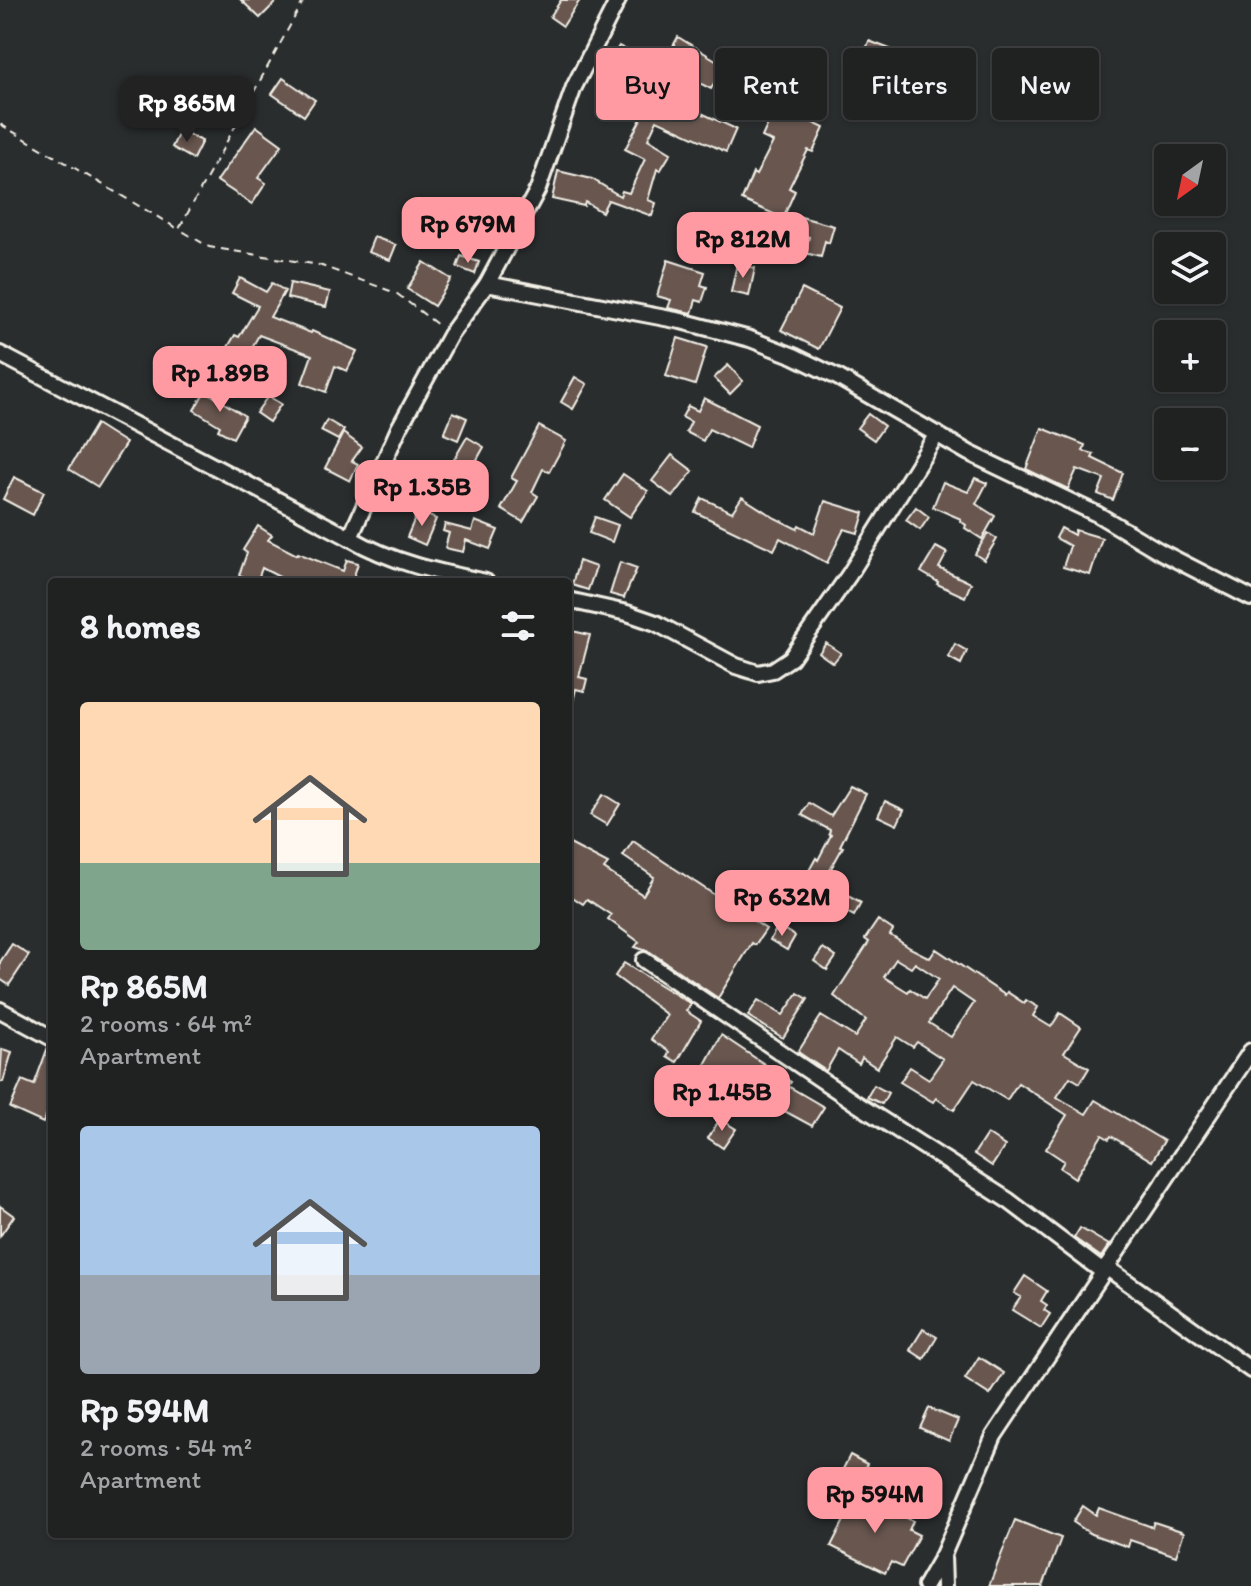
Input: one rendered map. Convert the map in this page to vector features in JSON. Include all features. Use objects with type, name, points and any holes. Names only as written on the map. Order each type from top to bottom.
[{"type":"street","points":[[350,538],[399,428],[450,335],[487,284],[538,189],[574,87],[618,0]]},
{"type":"street","points":[[487,284],[681,321],[750,339],[839,378],[1019,478],[1097,514],[1161,552],[1251,598]]},
{"type":"street","points":[[0,354],[376,553],[466,578]]},
{"type":"street","points":[[572,601],[656,623],[736,666],[758,673],[773,670],[791,658],[849,575],[937,434]]},
{"type":"street","points":[[644,960],[806,1070],[1009,1201],[1251,1370]]},
{"type":"street","points":[[0,1010],[48,1036]]},
{"type":"street","points":[[925,1586],[943,1555],[994,1436],[1251,1051]]},
{"type":"street","points":[[943,1555],[944,1586]]},
{"type":"path","points":[[179,229],[304,0]]},
{"type":"path","points":[[0,124],[209,247],[319,265],[396,293],[450,335]]},
{"type":"building","points":[[241,0],[278,0],[260,18]]},
{"type":"building","points":[[561,0],[580,0],[563,26],[550,17]]},
{"type":"building","points":[[678,37],[696,48],[672,48]]},
{"type":"building","points":[[869,41],[887,48],[867,48]]},
{"type":"building","points":[[699,50],[715,60],[715,82],[711,89],[699,83]]},
{"type":"building","points":[[283,78],[315,100],[304,116],[272,94]]},
{"type":"building","points":[[699,112],[736,129],[726,152],[657,120],[699,120]]},
{"type":"building","points":[[640,120],[657,120],[648,139],[671,153],[660,171],[657,169],[648,200],[656,203],[652,216],[608,200],[602,212],[585,202],[584,206],[552,199],[558,171],[592,179],[620,196],[622,191],[629,193],[645,159],[625,149]]},
{"type":"building","points":[[770,120],[807,120],[824,128],[813,152],[808,150],[789,188],[795,191],[783,218],[742,200],[753,173],[756,175],[773,142],[762,137]]},
{"type":"building","points":[[256,126],[282,145],[258,178],[266,183],[252,204],[217,181]]},
{"type":"building","points":[[180,130],[202,141],[193,159],[172,147]]},
{"type":"building","points":[[801,217],[834,226],[829,243],[825,241],[821,257],[805,253],[809,237],[796,233]]},
{"type":"building","points":[[374,237],[396,245],[390,260],[368,252]]},
{"type":"building","points":[[461,256],[479,262],[475,274],[457,267]]},
{"type":"building","points":[[668,260],[705,272],[701,285],[707,287],[702,302],[696,300],[692,313],[668,308],[671,300],[657,296]]},
{"type":"building","points":[[424,262],[451,279],[434,306],[407,289]]},
{"type":"building","points":[[737,264],[755,268],[749,296],[731,292]]},
{"type":"building","points":[[240,278],[266,292],[272,283],[285,291],[270,317],[357,351],[347,371],[335,366],[326,392],[302,383],[312,355],[259,335],[239,370],[221,359],[258,306],[232,293]]},
{"type":"building","points":[[290,283],[330,292],[326,307],[287,298]]},
{"type":"building","points":[[802,289],[840,308],[819,349],[781,330]]},
{"type":"building","points":[[678,338],[707,347],[695,385],[666,376]]},
{"type":"building","points":[[194,355],[214,367],[206,379],[186,367]]},
{"type":"building","points":[[728,365],[743,381],[730,394],[714,378]]},
{"type":"building","points":[[575,377],[587,384],[573,409],[561,402]]},
{"type":"building","points":[[205,391],[245,416],[233,438],[194,410]]},
{"type":"building","points":[[268,396],[281,404],[269,422],[256,413]]},
{"type":"building","points":[[704,398],[757,425],[748,448],[709,429],[703,441],[686,432],[691,422],[682,417],[688,406],[698,411]]},
{"type":"building","points":[[453,412],[467,418],[458,440],[444,434]]},
{"type":"building","points":[[868,414],[884,426],[874,440],[857,428]]},
{"type":"building","points":[[327,420],[344,430],[338,440],[321,431]]},
{"type":"building","points":[[96,424],[126,443],[98,487],[69,469]]},
{"type":"building","points":[[539,426],[566,441],[549,472],[543,469],[532,492],[538,496],[523,522],[501,509],[517,481],[511,478]]},
{"type":"building","points":[[1042,428],[1085,445],[1083,451],[1094,454],[1092,458],[1123,473],[1113,500],[1098,494],[1104,479],[1077,469],[1068,489],[1026,469]]},
{"type":"building","points":[[343,433],[362,447],[352,461],[358,464],[350,481],[325,468]]},
{"type":"building","points":[[467,437],[484,447],[464,483],[446,473]]},
{"type":"building","points":[[672,455],[693,471],[673,497],[652,481]]},
{"type":"building","points":[[623,474],[648,491],[630,517],[605,500]]},
{"type":"building","points":[[14,477],[44,492],[33,515],[3,499]]},
{"type":"building","points":[[975,478],[987,483],[976,504],[995,516],[982,539],[965,528],[961,519],[933,507],[943,482],[968,492]]},
{"type":"building","points":[[742,497],[797,529],[799,525],[814,533],[825,501],[864,513],[858,533],[844,529],[827,563],[780,538],[774,550],[695,512],[702,498],[732,512]]},
{"type":"building","points":[[916,507],[929,517],[920,530],[906,520]]},
{"type":"building","points":[[418,511],[436,519],[425,545],[407,537]]},
{"type":"building","points":[[595,517],[618,525],[612,542],[589,533]]},
{"type":"building","points":[[475,521],[498,530],[490,549],[466,540],[463,552],[445,548],[449,533],[443,531],[445,524],[472,531]]},
{"type":"building","points":[[258,526],[272,535],[268,540],[297,555],[343,571],[347,560],[358,563],[354,576],[358,578],[281,578],[262,568],[258,578],[247,578],[239,575],[247,553],[243,550]]},
{"type":"building","points":[[1061,528],[1074,535],[1075,530],[1102,538],[1090,575],[1063,567],[1070,546],[1056,538]]},
{"type":"building","points":[[988,533],[997,539],[984,560],[975,554]]},
{"type":"building","points":[[936,547],[947,553],[939,568],[971,583],[965,597],[937,584],[921,572]]},
{"type":"building","points":[[579,561],[596,567],[588,590],[572,585]]},
{"type":"building","points":[[620,562],[637,568],[624,598],[610,594]]},
{"type":"building","points":[[572,631],[590,635],[579,677],[587,679],[584,691],[576,689],[572,706]]},
{"type":"building","points":[[826,643],[841,653],[833,663],[819,653]]},
{"type":"building","points":[[955,644],[967,651],[961,664],[948,657]]},
{"type":"building","points":[[850,786],[866,794],[840,846],[843,847],[805,915],[786,903],[803,874],[806,876],[816,858],[818,860],[831,835],[830,830],[802,815],[809,803],[831,816]]},
{"type":"building","points":[[604,794],[620,804],[607,825],[590,815]]},
{"type":"building","points":[[885,801],[904,810],[897,825],[878,816]]},
{"type":"building","points":[[633,841],[766,929],[755,945],[752,943],[718,998],[650,952],[635,947],[639,942],[608,919],[611,915],[587,899],[583,904],[572,897],[572,845],[608,864],[604,869],[643,895],[654,877],[623,856]]},
{"type":"building","points":[[842,893],[861,903],[854,916],[835,906]]},
{"type":"building","points":[[878,920],[893,930],[890,935],[910,948],[930,958],[936,949],[1005,995],[1007,992],[1024,1003],[1026,1000],[1038,1007],[1033,1016],[1051,1027],[1060,1013],[1081,1027],[1064,1053],[1089,1068],[1080,1083],[1070,1077],[1057,1097],[1086,1114],[1095,1100],[1164,1141],[1152,1161],[1111,1136],[1109,1139],[1102,1135],[1075,1178],[1060,1168],[1064,1161],[1046,1149],[1067,1115],[1018,1083],[1007,1100],[974,1080],[954,1110],[936,1098],[933,1102],[900,1082],[910,1067],[929,1079],[943,1059],[917,1042],[913,1047],[897,1037],[877,1068],[862,1058],[859,1064],[838,1050],[826,1071],[798,1052],[821,1016],[855,1037],[866,1020],[834,996],[869,942],[865,939]],"holes":[[[896,959],[911,968],[915,963],[939,979],[925,999],[884,977]],[[952,988],[974,1003],[951,1037],[929,1023]]]},
{"type":"building","points":[[778,926],[795,936],[787,950],[770,940]]},
{"type":"building","points":[[12,944],[29,955],[9,985],[0,979],[0,962]]},
{"type":"building","points":[[823,948],[836,957],[827,970],[814,961]]},
{"type":"building","points":[[624,963],[691,1004],[686,1011],[701,1021],[677,1062],[651,1039],[667,1015],[615,976]]},
{"type":"building","points":[[798,993],[808,999],[783,1038],[748,1016],[758,1000],[783,1015]]},
{"type":"building","points":[[721,1035],[791,1082],[788,1086],[824,1107],[812,1126],[779,1108],[781,1104],[763,1091],[766,1087],[746,1074],[742,1081],[721,1069],[717,1078],[702,1070]]},
{"type":"building","points":[[48,1047],[48,1111],[43,1123],[10,1108],[22,1080],[34,1085]]},
{"type":"building","points":[[2,1049],[12,1052],[3,1082],[0,1082]]},
{"type":"building","points":[[874,1085],[888,1093],[882,1104],[867,1097]]},
{"type":"building","points":[[720,1119],[736,1129],[723,1148],[708,1138]]},
{"type":"building","points":[[987,1134],[1005,1146],[992,1166],[974,1154]]},
{"type":"building","points":[[0,1206],[14,1216],[0,1236]]},
{"type":"building","points":[[1080,1228],[1109,1245],[1101,1257],[1074,1238]]},
{"type":"building","points":[[1025,1276],[1047,1291],[1041,1301],[1047,1305],[1044,1310],[1050,1314],[1041,1328],[1012,1310],[1021,1297],[1014,1293]]},
{"type":"building","points":[[923,1329],[937,1337],[924,1359],[910,1350]]},
{"type":"building","points":[[979,1357],[1004,1373],[990,1395],[965,1379]]},
{"type":"building","points":[[929,1408],[958,1420],[949,1441],[920,1428]]},
{"type":"building","points":[[850,1455],[867,1464],[860,1477],[843,1469]]},
{"type":"building","points":[[858,1493],[913,1521],[909,1530],[919,1535],[902,1567],[891,1562],[885,1573],[831,1546]]},
{"type":"building","points":[[1083,1506],[1096,1515],[1099,1508],[1152,1527],[1154,1522],[1184,1532],[1176,1556],[1130,1540],[1128,1547],[1091,1534],[1073,1522]]},
{"type":"building","points":[[1015,1520],[1061,1538],[1043,1586],[989,1586]]}]
